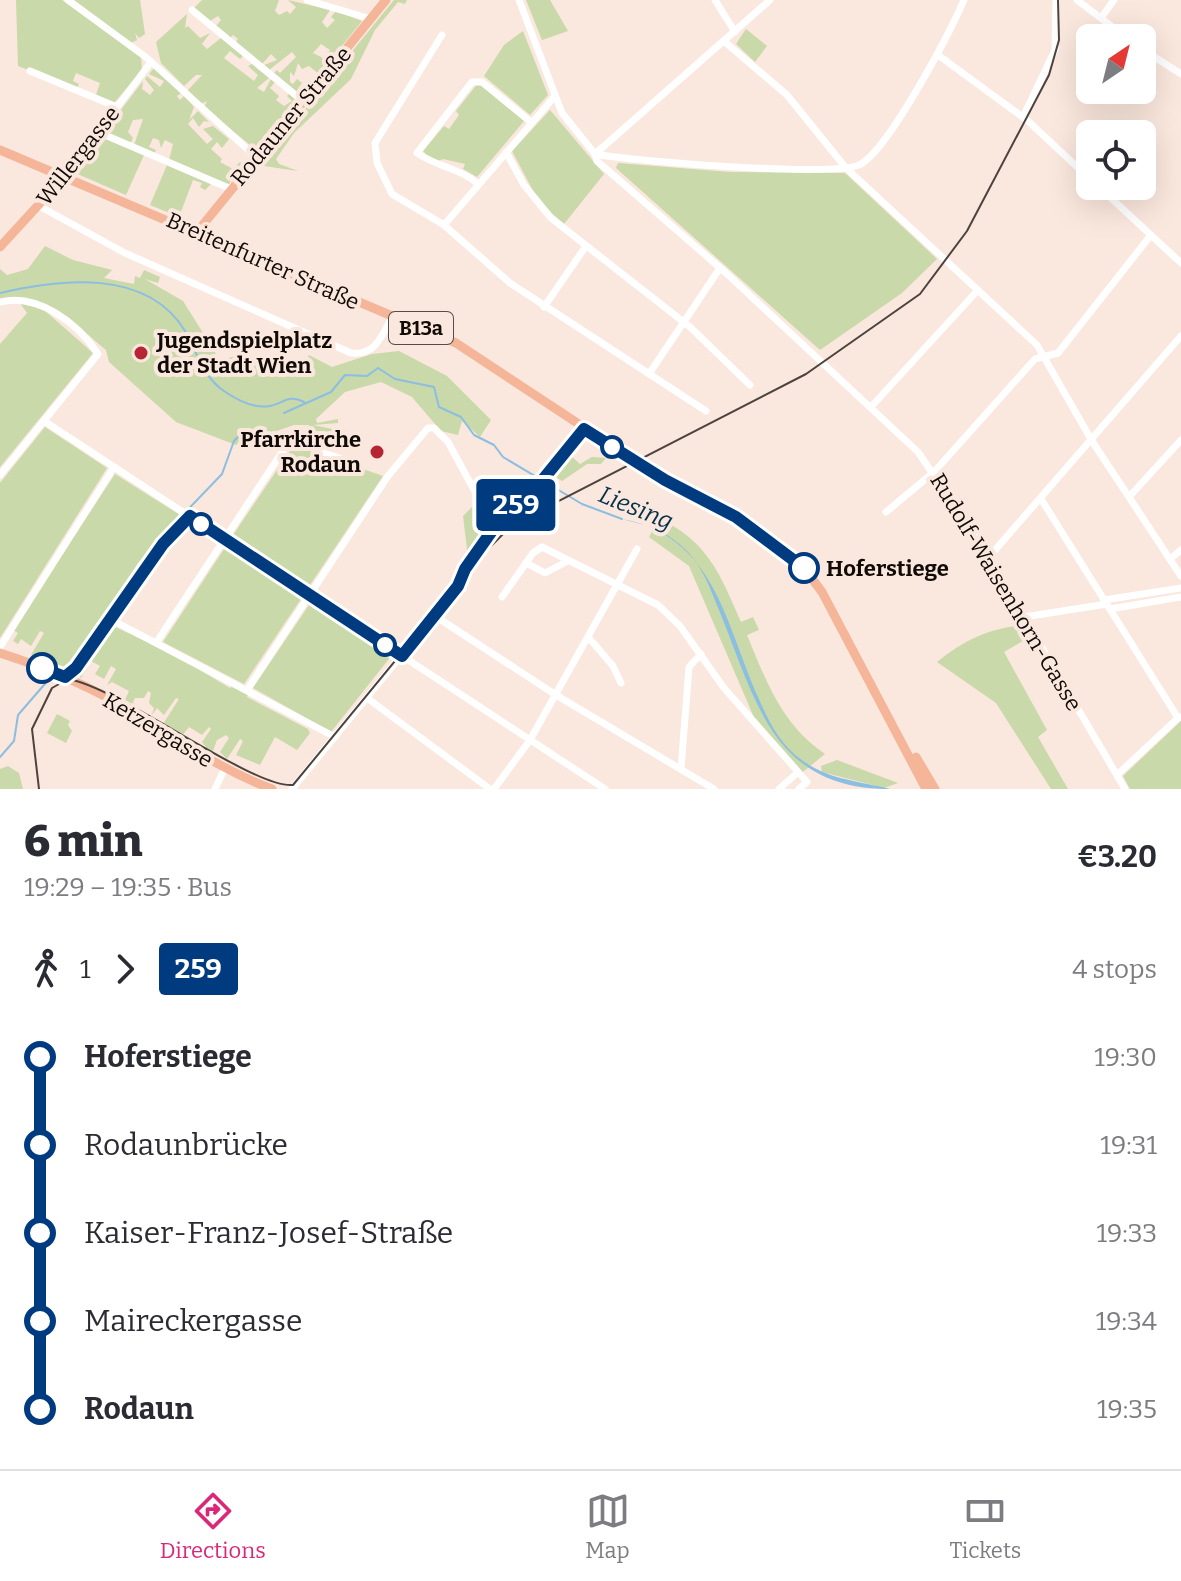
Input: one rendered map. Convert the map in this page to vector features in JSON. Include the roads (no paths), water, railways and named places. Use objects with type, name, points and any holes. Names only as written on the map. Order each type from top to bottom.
[{"type":"main road","name":"Rodauner Straße","points":[[197,232],[386,0]]},
{"type":"main road","name":"Breitenfurter Straße","points":[[0,150],[465,347],[665,480],[736,517],[804,568],[832,607],[926,789]]},
{"type":"main road","name":"Willergasse","points":[[0,247],[65,176]]},
{"type":"main road","name":"Ketzergasse","points":[[0,650],[65,677],[135,713],[224,770],[272,789]]},
{"type":"main road","name":"Breitenfurter Straße","points":[[897,731],[935,789]]},
{"type":"street","points":[[68,0],[151,62],[257,158]]},
{"type":"street","points":[[307,0],[371,19]]},
{"type":"street","points":[[519,0],[555,96],[568,121],[595,154],[597,161],[720,268],[649,374]]},
{"type":"street","points":[[715,0],[735,32]]},
{"type":"street","points":[[595,154],[770,0]]},
{"type":"street","points":[[595,154],[730,167],[846,168],[868,159],[938,55],[964,0]]},
{"type":"street","points":[[1023,117],[1047,73],[1055,50],[1056,0]]},
{"type":"street","points":[[1077,0],[1109,24]]},
{"type":"street","points":[[1101,18],[1114,0]]},
{"type":"street","points":[[192,10],[304,102]]},
{"type":"street","points":[[442,35],[382,130],[375,153],[392,194],[444,225],[495,271],[544,307],[706,411]]},
{"type":"street","points":[[725,42],[787,95],[846,168],[1044,355],[1092,441],[1181,576]]},
{"type":"street","points":[[938,55],[1023,117],[1076,166]]},
{"type":"street","points":[[1156,58],[1181,74]]},
{"type":"street","name":"Willergasse","points":[[65,176],[151,62]]},
{"type":"street","points":[[30,71],[117,107]]},
{"type":"street","points":[[478,184],[466,173],[433,164],[417,153],[476,79],[531,122]]},
{"type":"street","points":[[444,225],[555,96]]},
{"type":"street","points":[[98,132],[231,189]]},
{"type":"street","points":[[506,152],[537,204],[683,322],[750,385]]},
{"type":"street","points":[[610,171],[615,158]]},
{"type":"street","points":[[1113,200],[1181,263]]},
{"type":"street","points":[[39,206],[93,237],[351,353],[363,353],[374,347],[392,317]]},
{"type":"street","points":[[886,512],[934,472],[1035,359],[1058,353],[1151,235]]},
{"type":"street","points":[[544,307],[586,246]]},
{"type":"street","name":"Rudolf-Waisenhorn-Gasse","points":[[720,268],[837,374],[934,472],[989,557],[1125,789]]},
{"type":"street","points":[[871,407],[978,290]]},
{"type":"street","points":[[0,302],[17,298],[41,304],[86,340],[98,355],[0,475]]},
{"type":"street","points":[[989,557],[1181,336]]},
{"type":"street","points":[[44,421],[605,789]]},
{"type":"street","points":[[247,690],[388,476],[431,427],[448,442],[479,499],[501,518]]},
{"type":"street","points":[[292,789],[435,616],[501,518],[536,488],[584,429]]},
{"type":"street","points":[[156,643],[290,440],[339,458]]},
{"type":"street","points":[[1129,497],[1181,440]]},
{"type":"street","points":[[0,650],[114,467]]},
{"type":"street","points":[[1041,499],[1180,716],[1117,775]]},
{"type":"street","points":[[65,677],[81,661],[186,514]]},
{"type":"street","points":[[502,597],[526,563],[542,547],[566,562],[658,605],[680,626],[724,688],[807,782],[799,789]]},
{"type":"street","points":[[367,698],[492,789],[530,740],[637,549]]},
{"type":"street","points":[[1170,559],[1181,550]]},
{"type":"street","points":[[526,563],[545,573],[566,562]]},
{"type":"street","points":[[1024,617],[1181,588]]},
{"type":"street","points":[[1107,604],[1181,597]]},
{"type":"street","points":[[435,616],[556,695],[714,789]]},
{"type":"street","points":[[110,619],[335,737]]},
{"type":"street","points":[[589,638],[613,666],[621,683]]},
{"type":"street","points":[[681,769],[689,667],[701,654]]},
{"type":"street","points":[[215,789],[224,770]]},
{"type":"street","points":[[779,789],[797,773]]},
{"type":"water","points":[[656,530],[672,538],[686,550],[696,562],[677,543]]},
{"type":"water","points":[[696,562],[725,612],[766,715],[788,748],[803,761],[824,772],[890,789],[850,785],[819,774],[794,756],[774,733],[758,706]]},
{"type":"waterway","points":[[0,293],[75,282],[126,288],[148,297],[169,311],[185,331],[211,379],[229,394],[258,406],[270,406],[290,399],[304,402]]},
{"type":"waterway","name":"Liesing","points":[[284,413],[331,392],[345,375],[367,376],[378,368],[395,379],[434,387],[439,407],[461,417],[474,435],[494,445],[503,457],[582,504],[622,519]]},
{"type":"waterway","points":[[94,637],[150,549],[222,474],[234,441],[246,429]]},
{"type":"waterway","points":[[61,670],[73,664]]},
{"type":"waterway","points":[[0,757],[14,741],[18,715],[50,678]]},
{"type":"tram line","points":[[39,789],[32,729],[52,688],[68,679],[120,700],[248,771],[274,782],[293,785],[483,554],[512,525],[806,374],[920,294],[967,231],[1049,75],[1059,40],[1058,0]]},
{"type":"place","name":"Jugendspielplatz der Stadt Wien","points":[[141,353]]},
{"type":"place","name":"Pfarrkirche Rodaun","points":[[377,452]]},
{"type":"place","name":"Hoferstiege","points":[[804,568]]}]
